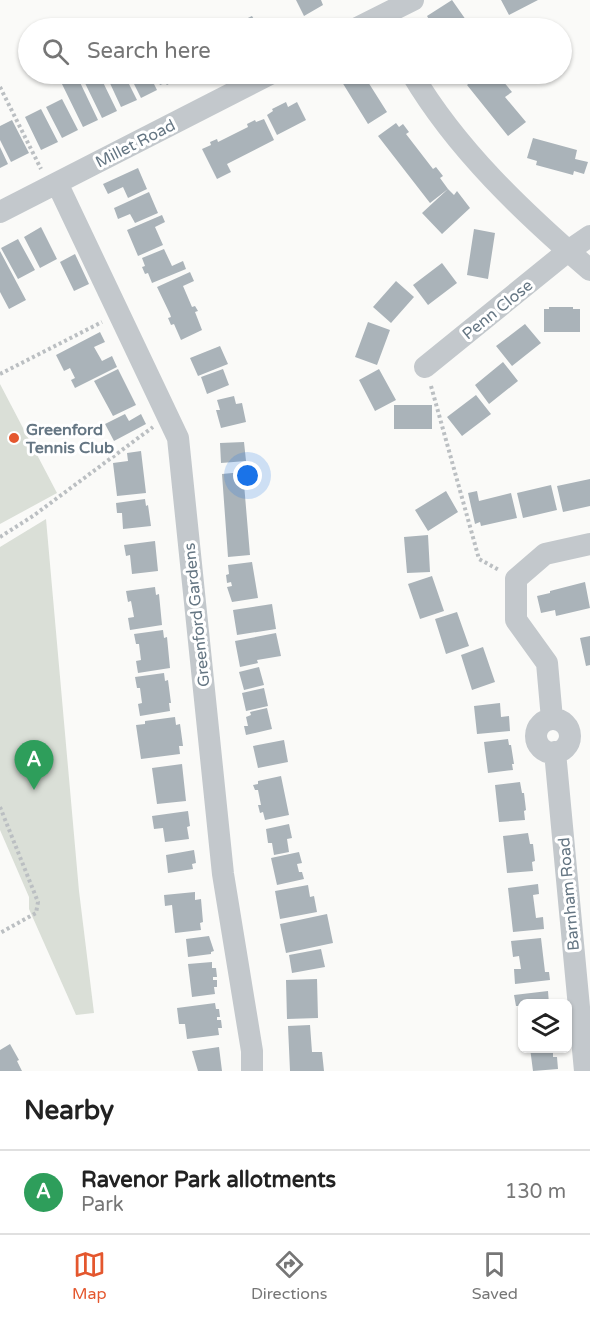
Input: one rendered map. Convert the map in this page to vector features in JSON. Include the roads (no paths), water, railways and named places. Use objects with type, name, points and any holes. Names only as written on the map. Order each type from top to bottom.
[{"type":"street","points":[[378,15],[413,0]]},
{"type":"street","name":"Millet Road","points":[[0,212],[250,84]]},
{"type":"street","points":[[417,84],[430,105],[486,173],[590,270]]},
{"type":"street","name":"Greenford Gardens","points":[[57,183],[178,438],[223,874],[252,1051],[252,1071]]},
{"type":"street","name":"Penn Close","points":[[425,367],[568,250],[590,236]]},
{"type":"street","name":"Barnham Road","points":[[585,1071],[555,752],[566,747],[570,731],[563,722],[552,719],[547,663],[516,620],[516,579],[545,554],[590,544]]},
{"type":"place","name":"Greenford Tennis Club","points":[[14,438]]},
{"type":"place","name":"Ravenor Park allotments","points":[[34,790]]}]
